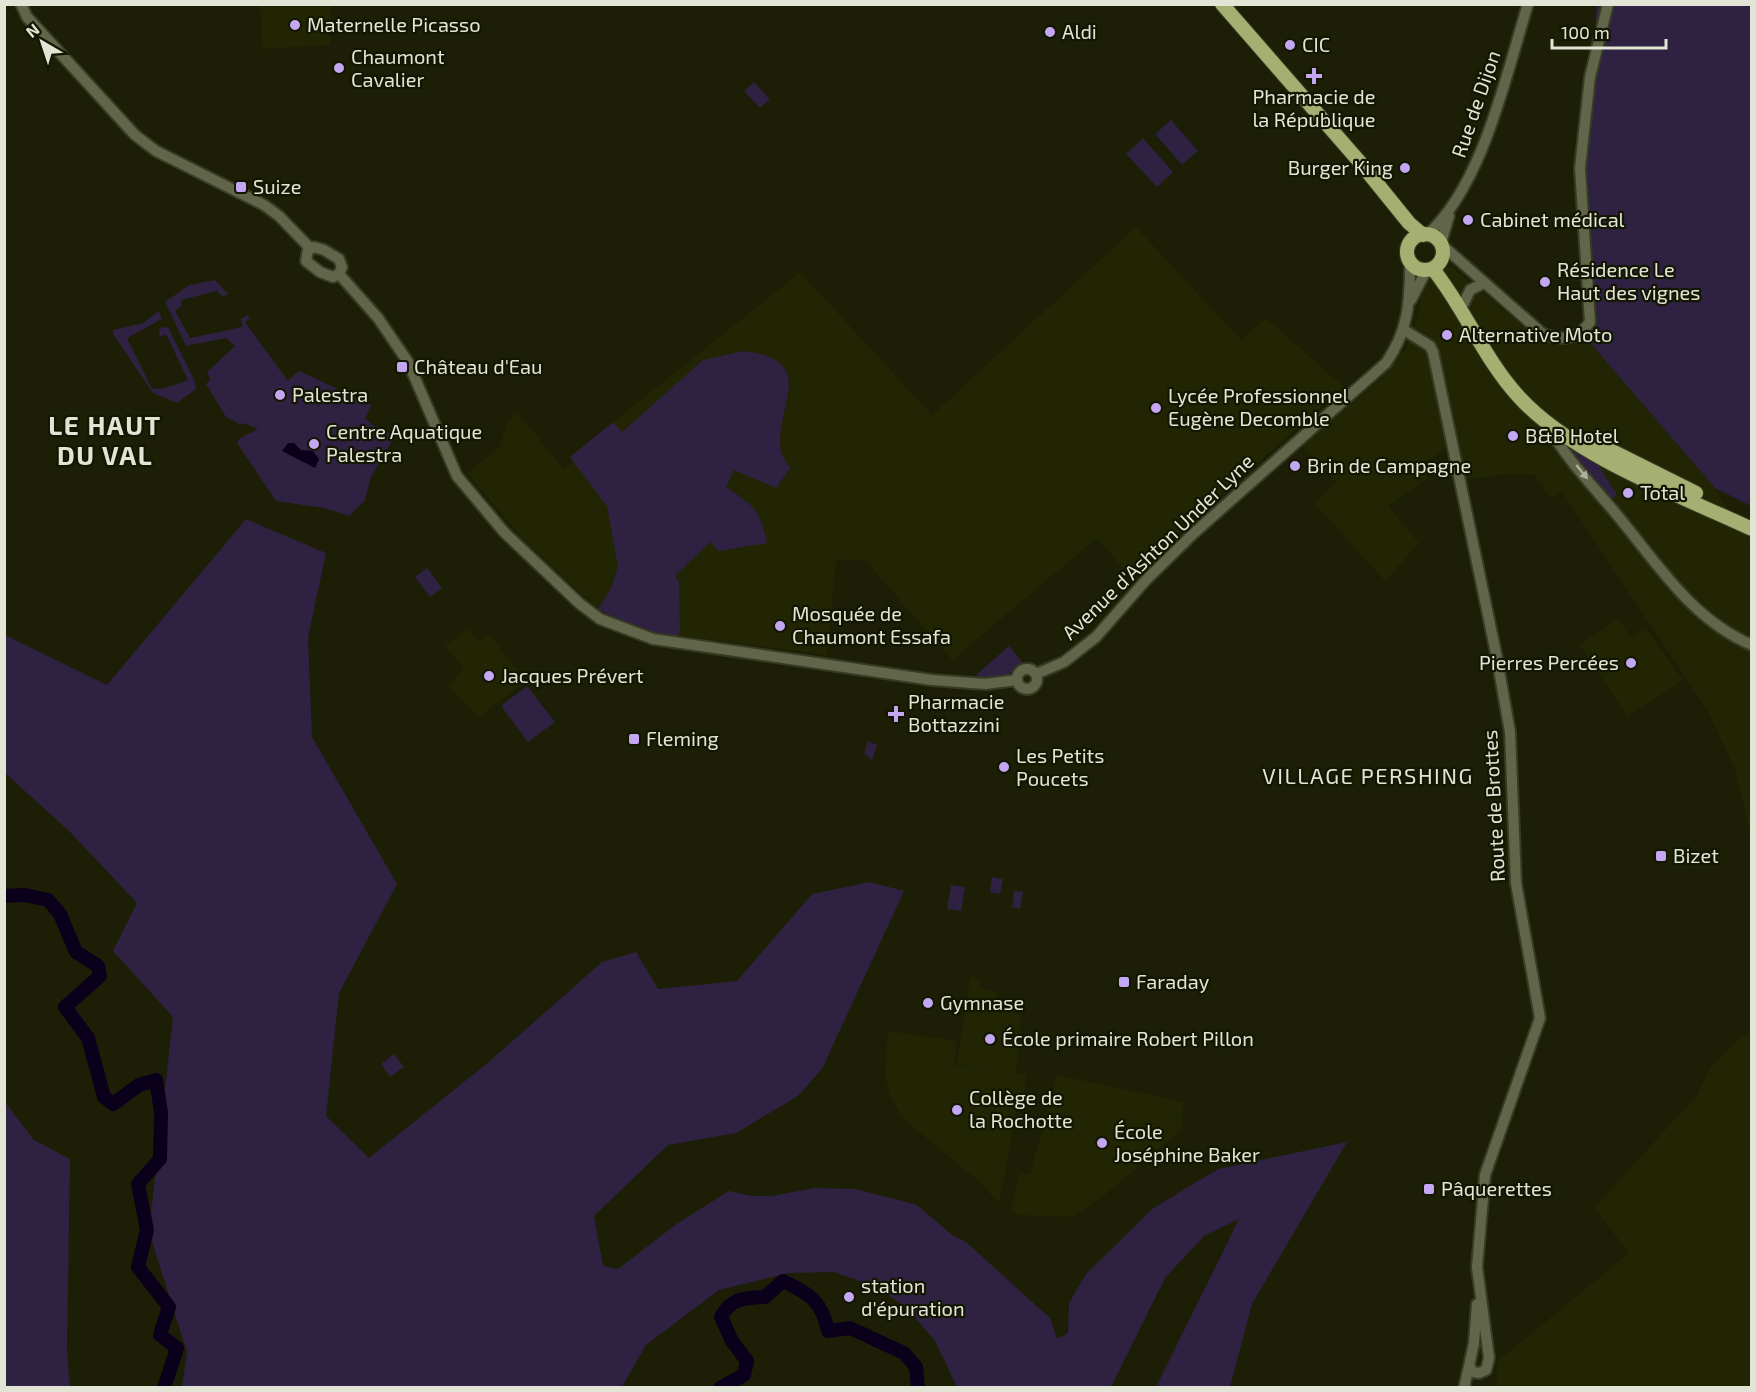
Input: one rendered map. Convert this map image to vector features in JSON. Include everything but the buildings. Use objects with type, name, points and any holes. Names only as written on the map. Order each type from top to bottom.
[{"type":"main road","points":[[1222,4],[1359,160],[1409,223],[1425,235],[1498,370],[1518,396],[1550,427],[1608,460],[1752,529]]},
{"type":"main road","points":[[1386,195],[1409,255],[1418,269],[1437,258]]},
{"type":"main road","points":[[1409,255],[1412,240],[1425,235]]},
{"type":"main road","points":[[1437,258],[1505,368],[1522,389],[1555,420],[1576,433],[1752,519]]},
{"type":"street","points":[[21,4],[27,17],[132,132],[156,151],[264,205],[279,216],[311,249],[324,250],[339,260],[342,267],[339,274],[333,277],[310,265],[305,256],[311,249]]},
{"type":"street","name":"Rue de Dijon","points":[[1437,258],[1450,212],[1475,165],[1528,4]]},
{"type":"street","points":[[1437,258],[1458,261],[1536,329],[1550,336],[1571,338],[1581,333],[1590,322],[1580,168],[1590,77],[1608,4]]},
{"type":"street","name":"Rue de Dijon","points":[[1425,235],[1450,212]]},
{"type":"street","name":"Avenue d'Ashton Under Lyne","points":[[339,274],[378,318],[408,362],[457,476],[504,532],[579,603],[600,619],[629,632],[678,643],[945,682],[985,684],[1017,680],[1019,673],[1025,669],[1031,669],[1036,674],[1064,662],[1096,637],[1146,580],[1194,533],[1264,468],[1380,369],[1397,347],[1404,330],[1410,303],[1409,255]]},
{"type":"street","name":"Avenue d'Ashton Under Lyne","points":[[1410,303],[1437,258]]},
{"type":"street","points":[[1464,303],[1470,290],[1484,284]]},
{"type":"street","name":"Route de Brottes","points":[[1404,330],[1430,346],[1433,352],[1495,650],[1510,732],[1516,883],[1540,1018],[1485,1175],[1477,1267],[1486,1341]]},
{"type":"street","points":[[1550,427],[1562,447],[1685,600],[1713,625],[1752,645]]},
{"type":"street","name":"Route de Brottes","points":[[1466,1388],[1479,1292]]},
{"type":"street","points":[[1466,1388],[1478,1373],[1485,1370],[1488,1363],[1486,1341],[1473,1340]]},
{"type":"street","points":[[1469,1366],[1478,1373]]},
{"type":"shaded area","name":"Maternelle Picasso","points":[[260,5],[331,5],[330,45],[262,49]]},
{"type":"shaded area","points":[[1597,5],[1751,5],[1751,506],[1715,488],[1585,337],[1597,321],[1586,168]]},
{"type":"shaded area","points":[[754,82],[770,99],[760,108],[744,91]]},
{"type":"shaded area","points":[[1171,120],[1198,151],[1182,165],[1155,134]]},
{"type":"shaded area","points":[[1143,138],[1173,172],[1157,187],[1126,154]]},
{"type":"shaded area","points":[[1136,227],[1241,340],[1266,318],[1344,387],[1129,576],[1097,538],[952,660],[866,561],[836,559],[827,655],[637,630],[598,609],[526,543],[467,474],[500,446],[507,423],[518,413],[564,470],[574,462],[570,457],[800,272],[932,415]]},
{"type":"shaded area","points":[[1450,266],[1523,326],[1552,341],[1567,344],[1585,337],[1715,488],[1735,521],[1751,529],[1751,835],[1734,767],[1707,710],[1562,492],[1551,499],[1535,475],[1509,474],[1454,481],[1447,448],[1420,465],[1428,478],[1388,506],[1419,543],[1385,581],[1315,504],[1336,482],[1302,446],[1379,380],[1406,349],[1418,317],[1423,282]]},
{"type":"shaded area","name":"Centre Aquatique Palestra","points":[[215,280],[228,294],[223,297],[217,291],[181,300],[182,306],[175,311],[190,338],[242,327],[241,319],[247,315],[250,318],[245,322],[288,381],[298,371],[302,372],[371,405],[365,418],[371,424],[395,436],[371,477],[365,500],[349,516],[324,508],[276,501],[237,443],[239,439],[258,429],[244,423],[241,425],[226,417],[206,384],[210,380],[207,372],[235,346],[226,338],[186,346],[165,302],[189,285]]},
{"type":"shaded area","points":[[159,311],[162,319],[127,338],[152,389],[165,388],[188,380],[166,334],[160,337],[159,328],[168,327],[195,382],[196,389],[177,403],[153,393],[113,334],[113,330],[143,323]]},
{"type":"shaded area","points":[[743,351],[767,356],[781,364],[788,375],[789,388],[780,435],[782,453],[790,468],[776,488],[734,470],[726,487],[754,509],[762,523],[767,543],[719,551],[710,542],[675,576],[679,582],[680,631],[677,637],[637,630],[598,609],[612,586],[618,566],[607,506],[570,457],[613,422],[622,432],[703,360]]},
{"type":"shaded area","points":[[1563,439],[1599,466],[1617,495],[1611,500],[1568,452]]},
{"type":"shaded area","points":[[288,443],[294,443],[301,450],[313,451],[319,459],[315,468],[282,451]]},
{"type":"shaded area","points":[[246,519],[326,553],[308,637],[312,737],[397,884],[339,993],[326,1116],[369,1158],[490,1061],[602,962],[636,952],[658,989],[737,981],[812,894],[870,882],[904,891],[822,1069],[798,1096],[736,1133],[668,1145],[594,1216],[603,1266],[618,1269],[675,1225],[729,1191],[752,1196],[772,1196],[814,1188],[856,1189],[917,1205],[952,1235],[966,1242],[1050,1318],[1057,1339],[1068,1333],[1069,1303],[1086,1274],[1152,1209],[1218,1169],[1347,1142],[1252,1304],[1230,1387],[1156,1387],[1239,1219],[1204,1236],[1165,1278],[1111,1387],[957,1387],[935,1341],[906,1307],[874,1286],[834,1272],[788,1273],[719,1290],[646,1345],[622,1387],[182,1387],[187,1352],[149,1232],[173,1017],[113,951],[137,903],[70,832],[5,773],[5,635],[107,685]]},
{"type":"shaded area","points":[[427,568],[442,588],[430,597],[415,577]]},
{"type":"shaded area","name":"Pierres Percées","points":[[1619,618],[1631,638],[1646,628],[1683,680],[1627,716],[1580,645]]},
{"type":"shaded area","name":"Jacques Prévert","points":[[468,629],[478,642],[489,634],[526,682],[478,717],[448,686],[463,669],[445,645]]},
{"type":"shaded area","points":[[1009,646],[1023,663],[1008,674],[995,678],[982,678],[976,675]]},
{"type":"shaded area","points":[[527,686],[555,722],[528,742],[501,706]]},
{"type":"shaded area","points":[[868,741],[877,745],[872,760],[864,753]]},
{"type":"shaded area","points":[[992,877],[1003,879],[1000,894],[990,892]]},
{"type":"shaded area","points":[[951,885],[965,887],[961,911],[947,909]]},
{"type":"shaded area","points":[[1014,891],[1023,892],[1020,909],[1012,907]]},
{"type":"shaded area","name":"Collège de la Rochotte","points":[[970,978],[980,980],[980,988],[997,992],[995,1010],[1021,1014],[1016,1073],[1026,1075],[1024,1093],[1018,1102],[999,1204],[981,1183],[902,1118],[890,1095],[885,1076],[888,1031],[956,1041],[955,1065],[984,1069],[957,1064]]},
{"type":"shaded area","points":[[1751,1031],[1751,1387],[1496,1387],[1498,1361],[1629,1253],[1594,1208],[1697,1095],[1710,1068],[1733,1044]]},
{"type":"shaded area","points":[[394,1054],[404,1067],[390,1077],[381,1064]]},
{"type":"shaded area","name":"École Joséphine Baker","points":[[1057,1075],[1183,1102],[1182,1130],[1101,1198],[1071,1217],[1019,1215],[1011,1210],[1019,1174],[1030,1174]]},
{"type":"shaded area","points":[[4,1101],[34,1140],[70,1159],[67,1351],[70,1387],[5,1387]]},
{"type":"waterway","points":[[4,896],[25,895],[48,900],[60,914],[76,952],[98,966],[100,976],[65,1007],[88,1038],[104,1097],[113,1104],[139,1085],[156,1080],[161,1112],[160,1159],[138,1184],[147,1230],[138,1267],[169,1307],[160,1335],[177,1348],[164,1388]]},
{"type":"waterway","points":[[720,1388],[744,1375],[747,1361],[732,1341],[721,1317],[729,1306],[739,1300],[765,1297],[783,1281],[801,1290],[818,1305],[828,1331],[850,1328],[904,1353],[916,1367],[918,1388]]},
{"type":"place","name":"Maternelle Picasso","points":[[295,25]]},
{"type":"place","name":"Aldi","points":[[1050,32]]},
{"type":"place","name":"CIC","points":[[1290,45]]},
{"type":"place","name":"Chaumont Cavalier","points":[[339,68]]},
{"type":"place","name":"Pharmacie de la République","points":[[1314,76]]},
{"type":"place","name":"Burger King","points":[[1405,168]]},
{"type":"place","name":"Suize","points":[[241,187]]},
{"type":"place","name":"Cabinet médical","points":[[1468,220]]},
{"type":"place","name":"Résidence Le Haut des vignes","points":[[1545,282]]},
{"type":"place","name":"Alternative Moto","points":[[1447,335]]},
{"type":"place","name":"Château d'Eau","points":[[402,367]]},
{"type":"place","name":"Palestra","points":[[280,395]]},
{"type":"place","name":"Lycée Professionnel Eugène Decomble","points":[[1156,408]]},
{"type":"place","name":"B&B Hotel","points":[[1513,436]]},
{"type":"place","name":"Centre Aquatique Palestra","points":[[314,444]]},
{"type":"place","name":"Brin de Campagne","points":[[1295,466]]},
{"type":"place","name":"Total","points":[[1628,493]]},
{"type":"place","name":"Mosquée de Chaumont Essafa","points":[[780,626]]},
{"type":"place","name":"Pierres Percées","points":[[1631,663]]},
{"type":"place","name":"Jacques Prévert","points":[[489,676]]},
{"type":"place","name":"Pharmacie Bottazzini","points":[[896,714]]},
{"type":"place","name":"Fleming","points":[[634,739]]},
{"type":"place","name":"Les Petits Poucets","points":[[1004,767]]},
{"type":"place","name":"Bizet","points":[[1661,856]]},
{"type":"place","name":"Faraday","points":[[1124,982]]},
{"type":"place","name":"Gymnase","points":[[928,1003]]},
{"type":"place","name":"École primaire Robert Pillon","points":[[990,1039]]},
{"type":"place","name":"Collège de la Rochotte","points":[[957,1110]]},
{"type":"place","name":"École Joséphine Baker","points":[[1102,1143]]},
{"type":"place","name":"Pâquerettes","points":[[1429,1189]]},
{"type":"place","name":"station d'épuration","points":[[849,1297]]},
{"type":"district","name":"LE HAUT DU VAL","points":[[105,441]]},
{"type":"district","name":"VILLAGE PERSHING","points":[[1368,776]]}]
